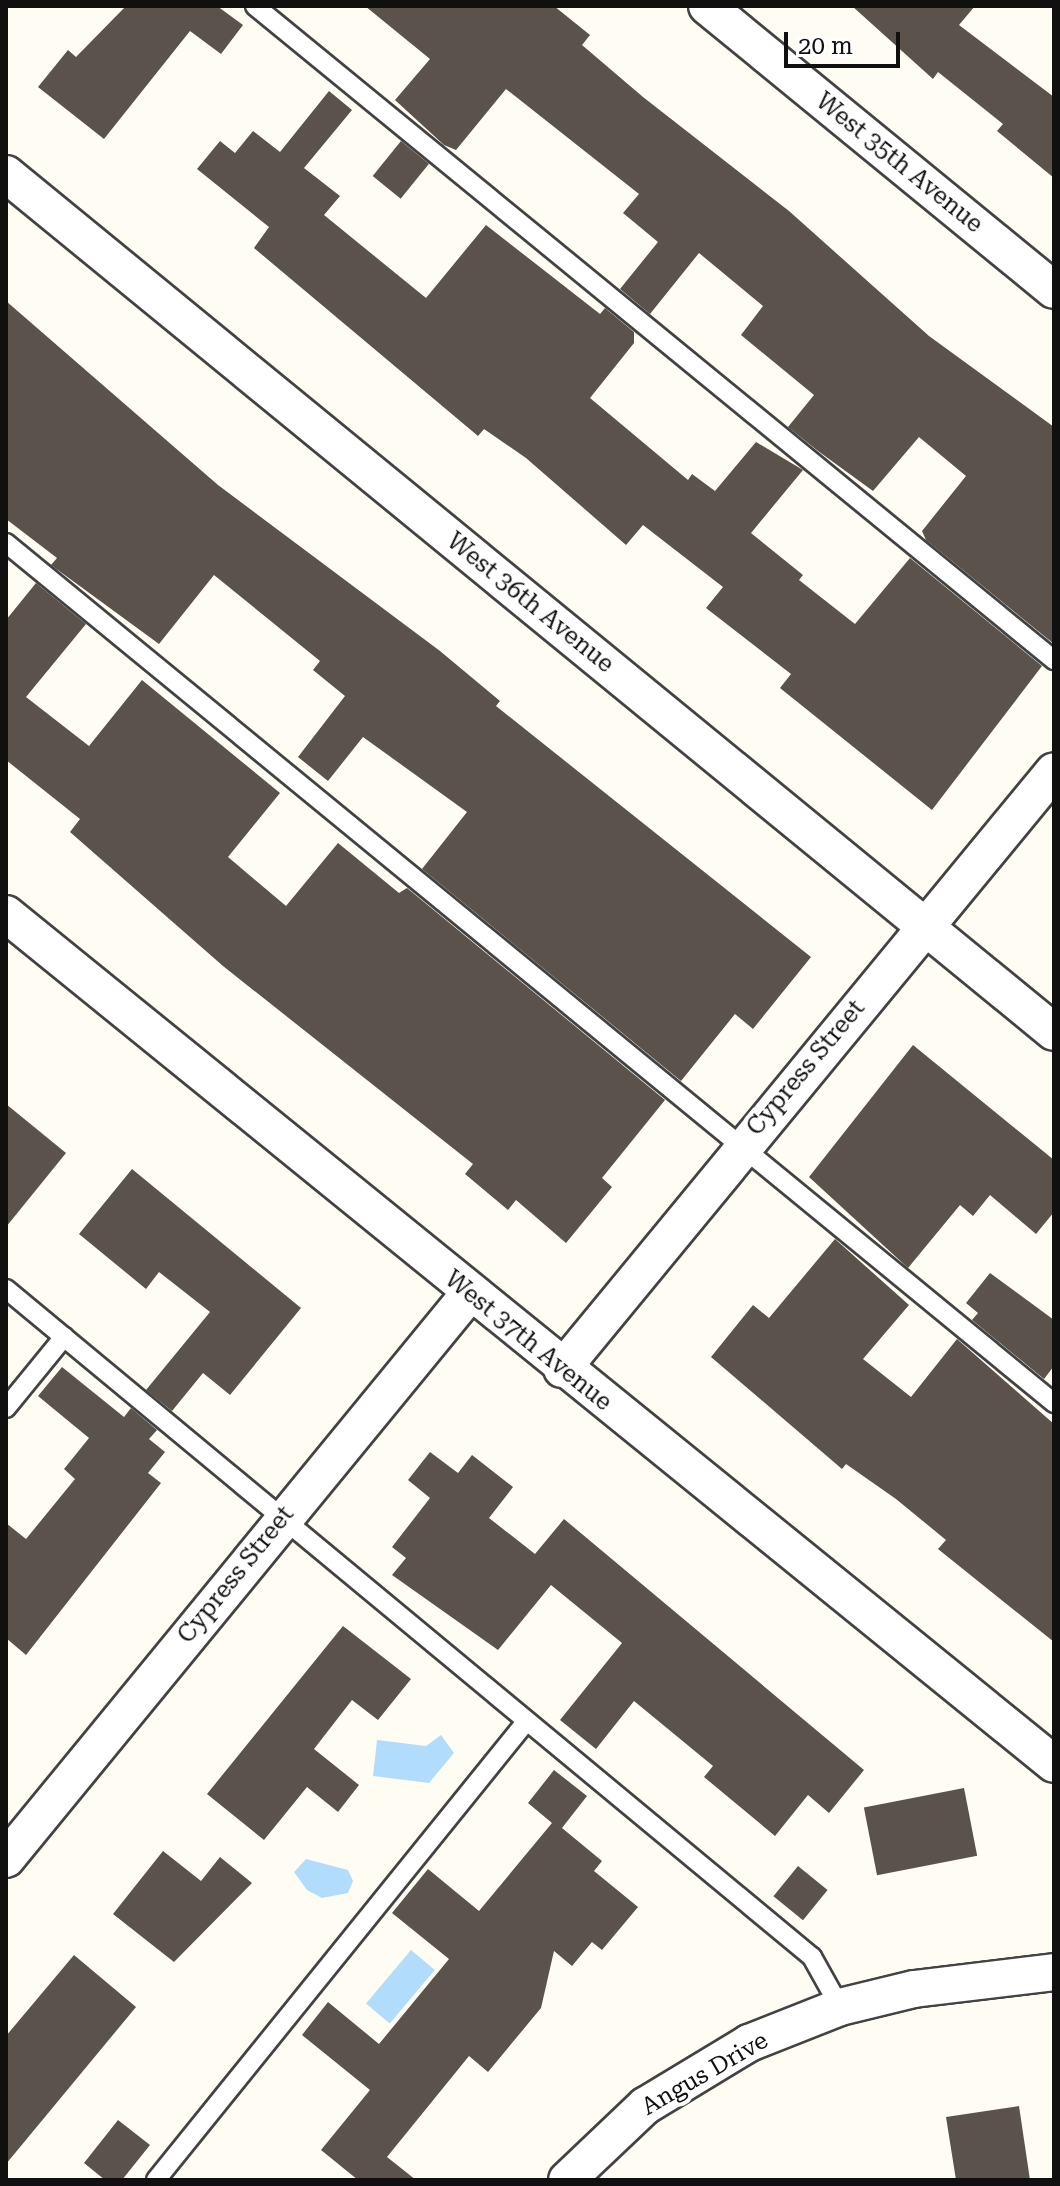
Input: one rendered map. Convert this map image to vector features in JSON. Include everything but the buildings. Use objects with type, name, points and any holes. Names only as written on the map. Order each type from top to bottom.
[{"type":"street","name":"West 35th Avenue","points":[[707,6],[1054,290]]},
{"type":"street","name":"West 36th Avenue","points":[[6,174],[1054,1032]]},
{"type":"street","name":"Cypress Street","points":[[562,1369],[742,1146],[1054,771]]},
{"type":"street","name":"West 37th Avenue","points":[[12,931],[1054,1764]]},
{"type":"street","name":"Cypress Street","points":[[6,1859],[469,1294]]},
{"type":"street","name":"Angus Drive","points":[[567,2180],[645,2106],[749,2043],[840,2007],[914,1989],[1054,1972]]},
{"type":"lane","points":[[255,6],[1054,660]]},
{"type":"lane","points":[[6,543],[1054,1403]]},
{"type":"lane","points":[[6,1289],[280,1521],[812,1957],[840,2007]]},
{"type":"lane","points":[[6,1408],[64,1337]]},
{"type":"lane","points":[[156,2180],[525,1723]]},
{"type":"water","points":[[441,1735],[454,1753],[429,1783],[373,1776],[377,1740],[426,1746]]},
{"type":"water","points":[[306,1859],[348,1870],[353,1881],[348,1893],[322,1898],[307,1890],[294,1872]]},
{"type":"water","points":[[411,1950],[435,1970],[390,2024],[366,2004]]}]
